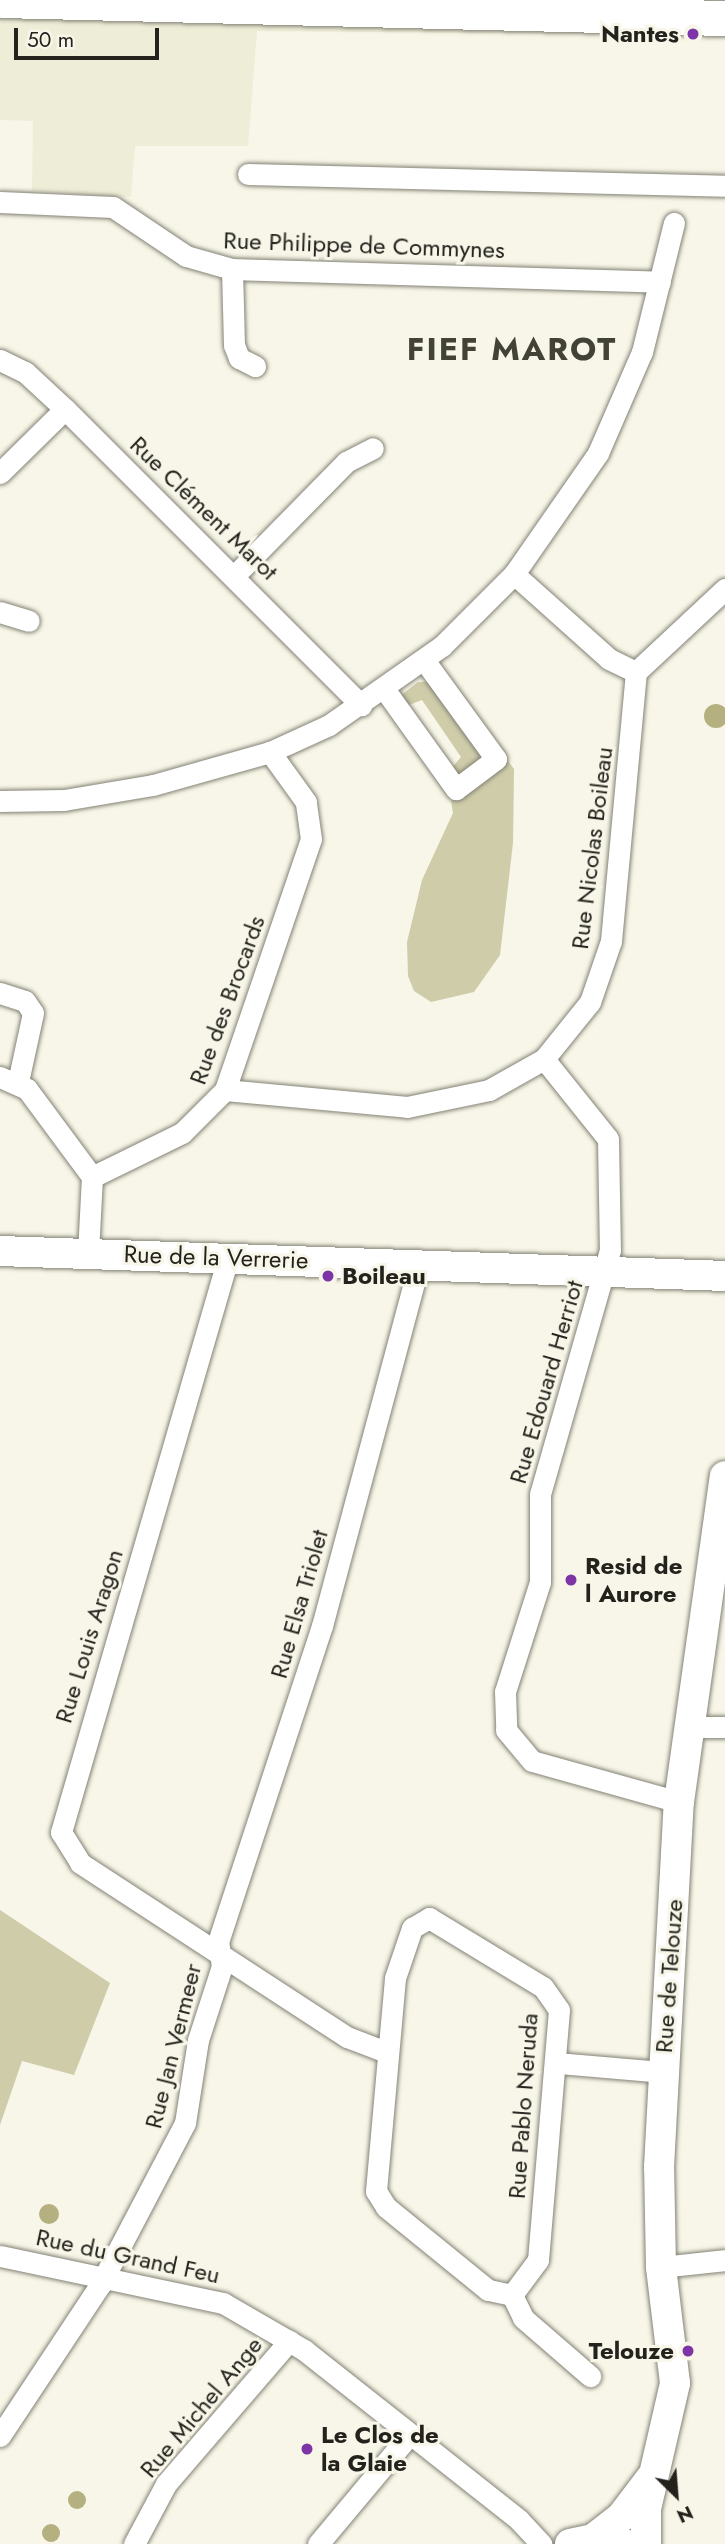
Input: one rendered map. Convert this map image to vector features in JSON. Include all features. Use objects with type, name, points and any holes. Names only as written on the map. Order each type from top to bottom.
[{"type":"main road","points":[[2,0],[725,19]]},
{"type":"street","points":[[248,174],[725,186]]},
{"type":"street","name":"Rue Philippe de Commynes","points":[[0,202],[113,207],[186,256],[232,269],[660,282]]},
{"type":"street","points":[[0,802],[64,800],[153,785],[270,752],[361,705],[424,660],[514,574],[598,453],[642,352],[674,223]]},
{"type":"street","points":[[232,269],[234,345],[239,358],[255,366]]},
{"type":"street","name":"Rue Clément Marot","points":[[0,360],[25,372],[65,409],[236,574],[361,705]]},
{"type":"street","points":[[0,473],[65,409]]},
{"type":"street","points":[[236,574],[346,462],[373,448]]},
{"type":"street","points":[[514,574],[609,659],[636,672],[725,589]]},
{"type":"street","points":[[0,612],[29,621]]},
{"type":"street","points":[[385,690],[456,789],[496,759],[424,660]]},
{"type":"street","name":"Rue Nicolas Boileau","points":[[225,1090],[407,1108],[489,1090],[544,1059],[590,1002],[611,941],[636,672]]},
{"type":"street","name":"Rue des Brocards","points":[[92,1177],[182,1133],[225,1090],[311,839],[306,802],[270,752]]},
{"type":"street","points":[[0,993],[25,1001],[33,1013],[9,1080],[92,1177],[88,1253]]},
{"type":"street","name":"Rue Edouard Herriot","points":[[544,1059],[611,1149],[607,1269],[540,1494],[540,1583],[505,1692],[504,1720],[515,1748],[533,1760],[679,1802]]},
{"type":"street","name":"Rue de la Verrerie","points":[[0,1251],[607,1269],[725,1276]]},
{"type":"street","name":"Rue Louis Aragon","points":[[221,1955],[80,1863],[64,1843],[61,1820],[228,1258]]},
{"type":"street","name":"Rue Elsa Triolet","points":[[221,1955],[218,1942],[321,1626],[419,1263]]},
{"type":"street","name":"Rue de Telouze","points":[[646,2544],[653,2475],[667,2437],[675,2384],[661,2267],[663,2072],[679,1802],[687,1727],[725,1476]]},
{"type":"street","points":[[687,1727],[725,1727]]},
{"type":"street","name":"Rue Pablo Neruda","points":[[429,1918],[550,1994],[559,2010],[558,2063],[538,2260],[512,2295],[488,2291],[380,2200],[375,2181],[395,1978],[409,1934],[429,1918]]},
{"type":"street","points":[[221,1955],[347,2036],[386,2052]]},
{"type":"street","name":"Rue Jan Vermeer","points":[[0,2436],[102,2276],[185,2123],[221,1955]]},
{"type":"street","points":[[558,2063],[663,2072]]},
{"type":"street","name":"Rue du Grand Feu","points":[[0,2256],[207,2297],[289,2341],[410,2434],[541,2544]]},
{"type":"street","points":[[661,2267],[725,2260]]},
{"type":"street","points":[[512,2295],[523,2319],[590,2376]]},
{"type":"street","name":"Rue Michel Ange","points":[[134,2544],[166,2484],[289,2341]]},
{"type":"street","points":[[318,2544],[410,2434]]},
{"type":"street","name":"Rue de Telouze","points":[[581,2541],[622,2516],[653,2475]]},
{"type":"street","points":[[581,2541],[625,2544]]},
{"type":"shaded area","points":[[0,0],[725,0],[725,35],[257,31],[248,146],[135,146],[131,197],[32,191],[33,121],[0,120]]},
{"type":"shaded area","points":[[418,682],[430,682],[485,754],[459,779],[451,769],[461,757],[422,700],[409,705],[400,696]]},
{"type":"shaded area","points":[[716,704],[727,711],[728,716],[721,727],[716,728],[705,721],[704,716],[711,705]]},
{"type":"shaded area","points":[[505,757],[514,769],[513,843],[500,955],[474,992],[431,1002],[414,991],[408,976],[407,942],[422,880],[453,813],[451,801]]},
{"type":"shaded area","points":[[0,1910],[110,1983],[74,2075],[22,2061],[0,2125]]},
{"type":"shaded area","points":[[49,2204],[56,2207],[59,2214],[56,2221],[49,2224],[42,2221],[39,2214],[42,2207]]},
{"type":"shaded area","points":[[77,2491],[83,2494],[86,2500],[83,2506],[77,2509],[71,2506],[68,2500],[71,2494]]},
{"type":"shaded area","points":[[51,2524],[57,2527],[60,2533],[57,2539],[51,2542],[45,2539],[42,2533],[45,2527]]},
{"type":"place","name":"Nantes","points":[[693,34]]},
{"type":"place","name":"Boileau","points":[[328,1276]]},
{"type":"place","name":"Resid de l Aurore","points":[[571,1580]]},
{"type":"place","name":"Telouze","points":[[688,2351]]},
{"type":"place","name":"Le Clos de la Glaie","points":[[307,2449]]},
{"type":"district","name":"FIEF MAROT","points":[[512,349]]}]
